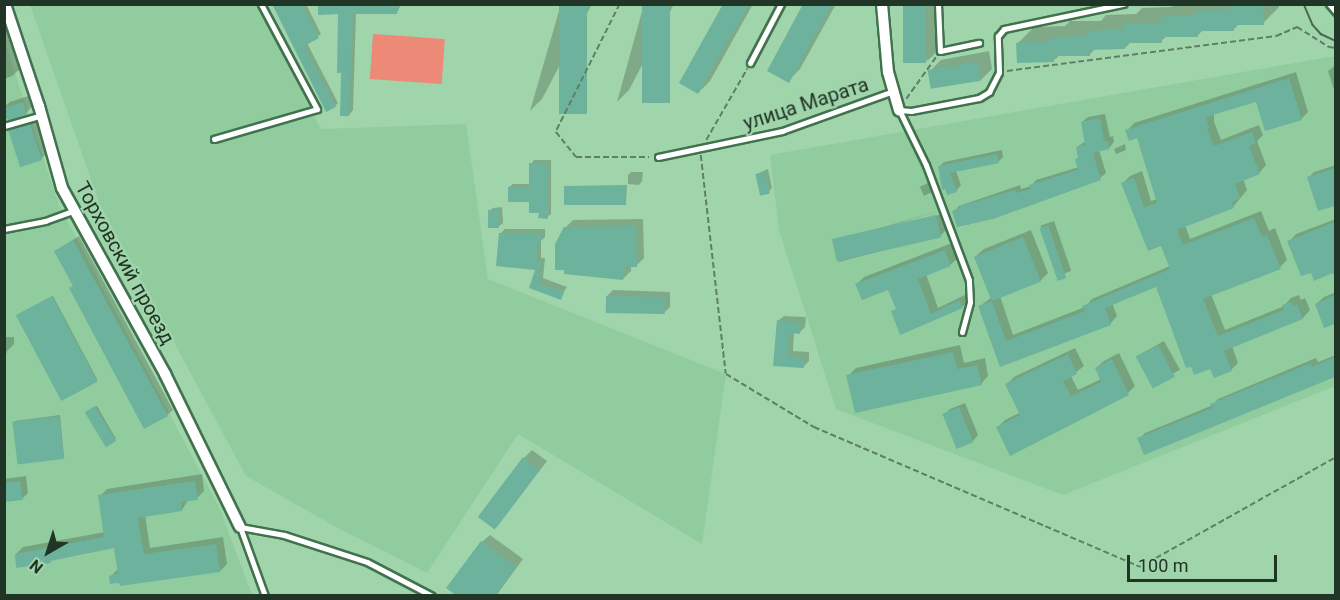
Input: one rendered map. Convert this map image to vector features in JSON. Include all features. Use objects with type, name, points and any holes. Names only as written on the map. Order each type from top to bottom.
[{"type":"street","name":"Торховский проезд","points":[[5,4],[42,115],[62,188],[72,211],[165,374],[240,527]]},
{"type":"street","points":[[882,4],[885,53],[899,110]]},
{"type":"lane","points":[[214,140],[317,109],[261,4]]},
{"type":"lane","points":[[750,63],[781,4]]},
{"type":"lane","points":[[938,4],[940,51],[979,44]]},
{"type":"lane","points":[[899,110],[910,111],[979,98],[989,92],[999,72],[998,36],[1004,29],[1124,4]]},
{"type":"lane","points":[[1329,4],[1335,12]]},
{"type":"lane","name":"улица Марата","points":[[658,157],[782,131],[893,91]]},
{"type":"lane","points":[[899,110],[926,165],[969,280],[970,302],[962,332]]},
{"type":"lane","points":[[4,126],[42,115]]},
{"type":"lane","points":[[4,229],[45,221],[72,211]]},
{"type":"lane","points":[[240,527],[265,596]]},
{"type":"lane","points":[[240,527],[284,535],[367,562],[432,596]]},
{"type":"path","points":[[620,4],[556,132],[576,157],[658,157]]},
{"type":"path","points":[[999,72],[1276,36],[1297,27],[1329,47],[1335,48]]},
{"type":"path","points":[[899,110],[940,51]]},
{"type":"path","points":[[750,63],[700,149],[726,374],[814,427],[1140,567],[1335,457]]},
{"type":"shaded area","points":[[30,5],[257,5],[321,129],[466,124],[488,279],[726,374],[702,544],[518,434],[427,573],[336,527],[246,476],[100,205]]},
{"type":"shaded area","points":[[373,34],[445,39],[442,84],[370,79]]},
{"type":"shaded area","points":[[4,40],[59,205],[220,509],[252,595],[5,595]]},
{"type":"shaded area","points":[[1335,57],[1335,386],[1063,495],[836,409],[779,230],[770,155]]},
{"type":"building","points":[[272,4],[302,4],[319,38],[304,46],[336,107],[326,112]]},
{"type":"building","points":[[318,4],[397,4],[397,14],[353,14],[349,116],[340,116],[341,73],[337,73],[338,14],[318,15]]},
{"type":"building","points":[[559,4],[587,4],[587,114],[559,114]]},
{"type":"building","points":[[642,4],[670,4],[670,103],[642,103]]},
{"type":"building","points":[[723,4],[749,4],[698,94],[679,83]]},
{"type":"building","points":[[803,4],[832,4],[789,83],[767,71]]},
{"type":"building","points":[[903,4],[926,4],[926,63],[903,63]]},
{"type":"building","points":[[1232,4],[1263,4],[1264,25],[1234,25],[1234,31],[1198,31],[1198,37],[1162,37],[1162,43],[1125,43],[1125,49],[1090,50],[1090,56],[1054,56],[1054,62],[1017,63],[1016,43],[1052,41],[1052,37],[1089,36],[1088,31],[1124,29],[1124,24],[1160,23],[1160,17],[1195,15],[1195,11],[1232,9]]},
{"type":"building","points":[[978,62],[981,81],[931,89],[928,70]]},
{"type":"building","points":[[1289,78],[1302,120],[1265,131],[1256,102],[1206,117],[1209,128],[1207,129],[1214,146],[1252,132],[1256,143],[1249,146],[1260,174],[1235,184],[1240,198],[1232,202],[1234,208],[1177,230],[1183,245],[1254,218],[1262,237],[1267,235],[1281,269],[1203,299],[1218,336],[1284,310],[1282,305],[1291,302],[1293,306],[1297,304],[1303,319],[1224,351],[1232,371],[1214,378],[1210,369],[1194,375],[1191,367],[1186,368],[1156,287],[1105,308],[1111,325],[1000,367],[978,306],[992,301],[1006,341],[1085,311],[1082,306],[1170,269],[1161,246],[1148,251],[1121,183],[1134,178],[1144,207],[1157,203],[1137,138],[1129,141],[1125,130]]},
{"type":"building","points":[[23,102],[27,114],[8,121],[4,108]]},
{"type":"building","points":[[1100,118],[1104,141],[1108,141],[1109,149],[1093,153],[1101,180],[993,219],[957,227],[952,211],[960,206],[1015,190],[1016,193],[1030,189],[1029,185],[1078,170],[1075,159],[1078,158],[1076,147],[1085,145],[1081,122]]},
{"type":"building","points":[[30,123],[42,160],[20,167],[8,130]]},
{"type":"building","points":[[997,154],[999,163],[950,173],[957,192],[947,195],[945,189],[942,190],[938,166]]},
{"type":"building","points":[[529,163],[548,163],[548,219],[538,218],[539,213],[529,213],[529,202],[508,202],[508,187],[529,187]]},
{"type":"building","points":[[1335,168],[1335,206],[1318,211],[1307,177]]},
{"type":"building","points":[[765,172],[770,193],[760,196],[755,174]]},
{"type":"building","points":[[564,186],[626,186],[626,205],[564,205]]},
{"type":"building","points":[[488,210],[499,210],[499,228],[488,228]]},
{"type":"building","points":[[936,215],[941,237],[837,261],[832,239]]},
{"type":"building","points":[[1335,222],[1335,272],[1314,281],[1311,273],[1301,276],[1287,241]]},
{"type":"building","points":[[1048,225],[1066,278],[1058,281],[1039,228]]},
{"type":"building","points":[[636,226],[637,267],[625,267],[623,280],[564,274],[564,270],[555,270],[555,244],[564,227]]},
{"type":"building","points":[[499,233],[541,233],[541,243],[537,243],[537,262],[541,262],[539,283],[564,292],[561,300],[529,288],[535,270],[496,266]]},
{"type":"building","points":[[1023,237],[1041,282],[992,301],[974,257]]},
{"type":"building","points":[[73,240],[168,416],[144,429],[69,288],[73,286],[54,251]]},
{"type":"building","points":[[945,250],[951,266],[918,279],[931,314],[959,300],[963,308],[900,335],[891,311],[896,309],[888,290],[862,300],[855,284]]},
{"type":"building","points":[[1335,295],[1335,324],[1324,328],[1315,304]]},
{"type":"building","points":[[52,296],[98,382],[61,401],[16,315]]},
{"type":"building","points":[[606,296],[665,297],[665,314],[606,313]]},
{"type":"building","points":[[777,320],[801,323],[800,334],[790,333],[788,356],[804,358],[804,368],[773,366]]},
{"type":"building","points":[[1158,345],[1175,377],[1153,389],[1136,357]]},
{"type":"building","points":[[953,352],[957,369],[977,365],[982,385],[855,413],[846,375]]},
{"type":"building","points":[[1068,354],[1077,374],[1063,381],[1071,396],[1101,382],[1095,368],[1112,359],[1129,395],[1010,456],[996,427],[1020,415],[1005,384]]},
{"type":"building","points":[[1335,357],[1335,377],[1144,455],[1137,438],[1212,408],[1210,404],[1311,363],[1312,367]]},
{"type":"building","points":[[95,406],[116,441],[106,447],[85,412]]},
{"type":"building","points":[[959,407],[973,442],[957,449],[942,414]]},
{"type":"building","points":[[59,416],[64,459],[18,464],[12,422]]},
{"type":"building","points":[[523,457],[540,470],[495,530],[478,517]]},
{"type":"building","points":[[20,481],[23,500],[4,502],[4,483]]},
{"type":"building","points":[[195,481],[198,500],[181,502],[182,511],[138,518],[144,554],[216,544],[220,572],[120,586],[119,583],[110,584],[109,576],[118,574],[114,548],[50,561],[51,563],[16,568],[15,554],[104,537],[98,495]]},
{"type":"building","points":[[481,541],[516,567],[495,596],[457,596],[446,588]]},
{"type":"tram line","points":[[1304,4],[1313,25],[1321,34],[1336,41]]}]
